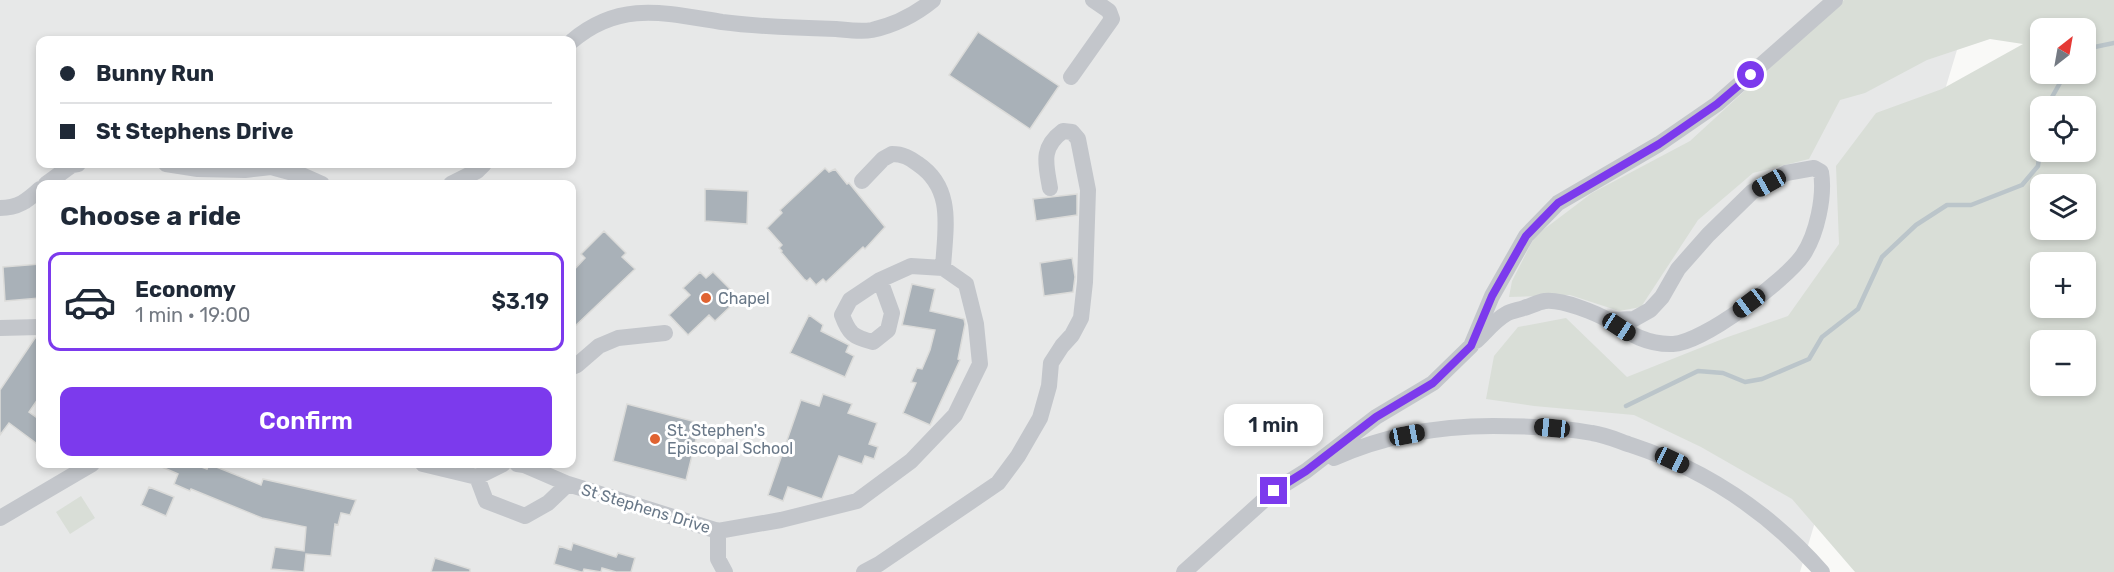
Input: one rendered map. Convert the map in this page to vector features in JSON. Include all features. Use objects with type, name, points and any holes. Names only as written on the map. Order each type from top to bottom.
[{"type":"street","points":[[576,37],[604,18],[632,11],[668,12],[724,22],[806,29],[870,30],[900,21],[933,0]]},
{"type":"street","points":[[1071,77],[1112,19],[1109,11],[1093,0]]},
{"type":"street","points":[[1471,346],[1492,296],[1526,236],[1558,203],[1659,144],[1717,104],[1835,0]]},
{"type":"street","points":[[864,572],[998,483],[1018,456],[1040,418],[1049,386],[1051,363],[1072,335],[1081,318],[1085,282],[1088,190],[1078,139],[1071,132],[1063,131],[1055,137],[1047,150],[1045,158],[1050,188]]},
{"type":"street","points":[[862,181],[892,154],[908,157],[928,170],[938,183],[945,203],[943,268]]},
{"type":"street","points":[[51,180],[68,168]]},
{"type":"street","points":[[192,168],[245,170],[262,168]]},
{"type":"street","points":[[275,168],[313,180]]},
{"type":"street","points":[[460,180],[480,168]]},
{"type":"street","points":[[1184,572],[1274,491],[1306,471],[1376,417],[1433,383],[1506,314],[1546,301],[1581,307],[1608,320],[1631,335],[1654,343],[1676,344],[1701,334],[1734,315],[1779,280],[1803,255],[1817,221],[1823,184],[1821,172],[1814,168],[1786,173],[1752,192],[1678,268],[1662,297],[1650,310],[1634,319],[1608,320]]},
{"type":"street","points":[[0,208],[13,208],[26,202],[36,193]]},
{"type":"street","points":[[718,531],[781,520],[856,501],[911,461],[956,415],[980,364],[976,324],[966,284],[943,268],[911,266],[880,280]]},
{"type":"street","points":[[0,328],[36,327]]},
{"type":"street","points":[[576,365],[599,346],[618,338],[665,333]]},
{"type":"street","points":[[1306,471],[1352,450],[1384,440],[1454,426],[1531,426],[1595,433],[1655,453],[1705,476],[1760,511],[1801,548],[1822,572]]},
{"type":"street","points":[[0,518],[85,468]]},
{"type":"street","points":[[440,468],[477,477],[495,468]]},
{"type":"street","name":"St Stephens Drive","points":[[531,468],[568,484],[718,531],[718,559],[726,572]]},
{"type":"street","name":"St Stephens Drive","points":[[477,477],[486,501],[525,516],[548,503],[568,484]]},
{"type":"shaded area","name":"St. Stephen's Episcopal School","points":[[0,0],[1972,0],[1800,572],[0,572]]},
{"type":"shaded area","points":[[1844,0],[2114,0],[2114,572],[1855,572],[1792,499],[1701,447],[1634,415],[1534,406],[1486,399],[1494,356],[1518,327],[1566,318],[1627,377],[1788,316],[1839,244],[1836,166],[1876,113],[1942,89],[2023,44],[1990,39],[1927,60],[1865,93],[1840,100],[1809,159],[1753,173],[1698,220],[1641,307],[1619,311],[1570,295],[1509,297],[1512,281],[1535,236],[1592,193],[1690,141]]},
{"type":"shaded area","points":[[81,496],[95,518],[70,534],[56,512]]},
{"type":"building","points":[[978,32],[1059,86],[1030,129],[949,75]]},
{"type":"building","points":[[825,168],[829,172],[835,169],[885,227],[865,249],[863,247],[826,282],[823,279],[816,285],[810,278],[807,281],[804,279],[781,252],[779,248],[782,245],[767,228],[782,213],[780,210]]},
{"type":"building","points":[[705,189],[748,191],[747,224],[705,221]]},
{"type":"building","points":[[1077,194],[1077,215],[1036,221],[1033,199]]},
{"type":"building","points":[[604,231],[626,253],[622,257],[635,269],[576,325],[576,268],[585,258],[581,254]]},
{"type":"building","points":[[1072,258],[1075,277],[1073,292],[1044,296],[1040,263]]},
{"type":"building","points":[[36,264],[36,298],[5,301],[3,267]]},
{"type":"building","points":[[700,272],[706,278],[713,272],[733,292],[726,298],[732,305],[715,321],[709,315],[688,335],[669,315],[690,295],[683,288]]},
{"type":"building","points":[[912,284],[935,289],[930,311],[964,319],[965,324],[958,359],[960,360],[930,425],[903,413],[916,383],[911,382],[917,368],[922,369],[935,330],[902,325]]},
{"type":"building","points":[[809,315],[823,325],[821,331],[849,345],[846,352],[854,356],[845,377],[790,353]]},
{"type":"building","points":[[35,338],[36,402],[29,412],[36,417],[36,443],[9,423],[0,435],[0,390]]},
{"type":"building","points":[[823,394],[852,404],[848,413],[877,423],[869,444],[878,447],[874,459],[865,456],[862,464],[839,456],[822,499],[788,487],[783,501],[768,495],[801,400],[819,406]]},
{"type":"building","points":[[627,404],[700,423],[686,480],[613,461]]},
{"type":"building","points":[[164,468],[219,468],[261,485],[263,479],[356,500],[350,515],[341,513],[338,525],[335,524],[331,556],[306,554],[304,572],[271,569],[275,547],[304,551],[306,527],[262,518],[191,489],[190,491],[174,484],[178,474]]},
{"type":"building","points":[[149,487],[174,497],[166,516],[141,505]]},
{"type":"building","points":[[573,543],[616,557],[618,553],[635,558],[631,572],[616,572],[602,568],[601,572],[584,569],[581,572],[554,564],[559,546],[571,550]]},
{"type":"building","points":[[435,558],[470,569],[470,572],[431,572]]},
{"type":"waterway","points":[[2096,47],[2114,43]]},
{"type":"waterway","points":[[2053,96],[2059,84]]},
{"type":"waterway","points":[[1626,406],[1698,371],[1723,373],[1745,382],[1762,379],[1809,359],[1822,337],[1858,309],[1882,257],[1916,225],[1947,205],[1971,205],[2022,185],[2038,166],[2038,162]]},
{"type":"place","name":"Chapel","points":[[706,298]]},
{"type":"place","name":"St. Stephen's Episcopal School","points":[[655,439]]},
{"type":"route","points":[[1274,491],[1306,471],[1376,417],[1433,383],[1471,346],[1492,296],[1526,236],[1558,203],[1659,144],[1717,104],[1751,75]]}]
